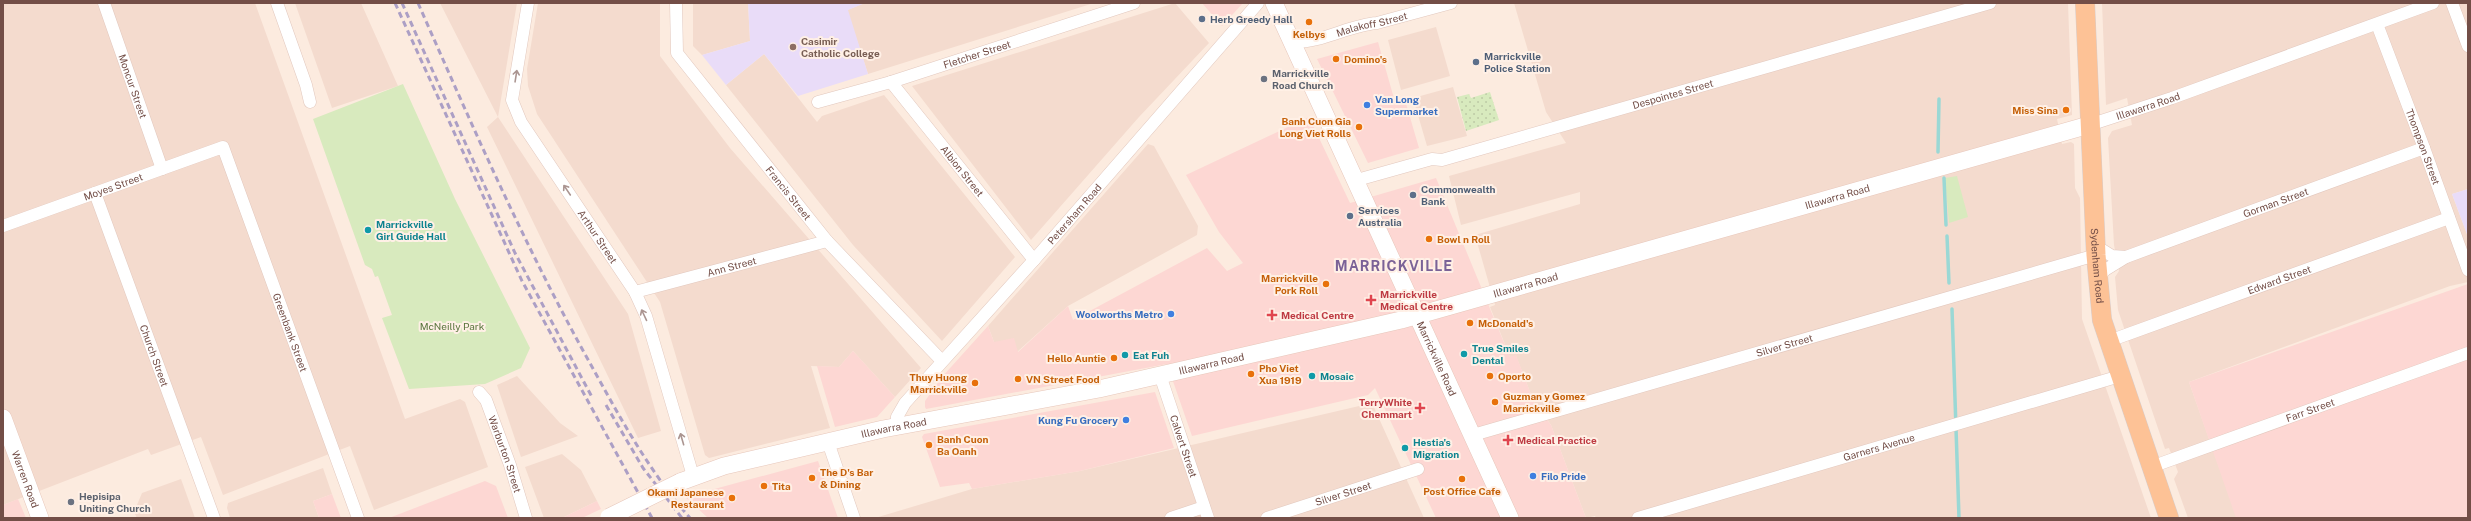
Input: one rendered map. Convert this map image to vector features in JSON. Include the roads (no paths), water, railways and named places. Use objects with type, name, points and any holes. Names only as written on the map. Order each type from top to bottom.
[{"type":"main road","name":"Marrickville Road","points":[[1274,3],[1510,518]]},
{"type":"main road","name":"Sydenham Road","points":[[2085,3],[2089,125],[2096,250],[2102,320],[2169,518]]},
{"type":"main road","name":"Illawarra Road","points":[[608,517],[686,479],[724,466],[896,426],[1099,389],[1417,315],[2089,125]]},
{"type":"main road","name":"Warren Road","points":[[3,418],[40,518]]},
{"type":"street","name":"Moncur Street","points":[[104,3],[162,169]]},
{"type":"street","points":[[277,3],[306,85],[310,102]]},
{"type":"street","name":"Arthur Street","points":[[528,3],[512,100],[521,122],[635,292],[646,316],[686,479]]},
{"type":"street","name":"Francis Street","points":[[676,3],[677,53],[827,241],[942,362]]},
{"type":"street","name":"Fletcher Street","points":[[818,102],[891,82],[1134,3]]},
{"type":"street","name":"Petersham Road","points":[[896,426],[897,417],[905,403],[1034,260],[1258,3]]},
{"type":"street","name":"Malakoff Street","points":[[1293,42],[1304,43],[1366,24],[1377,23],[1451,3]]},
{"type":"street","name":"Despointes Street","points":[[1356,180],[1432,159],[1442,160],[1990,3]]},
{"type":"street","name":"Illawarra Road","points":[[2089,125],[2172,98],[2433,3]]},
{"type":"street","points":[[2452,3],[2468,46]]},
{"type":"street","name":"Thompson Street","points":[[2377,24],[2468,270]]},
{"type":"street","name":"Albion Street","points":[[891,82],[1034,260]]},
{"type":"street","name":"Moyes Street","points":[[3,226],[223,147]]},
{"type":"street","name":"Greenbank Street","points":[[223,147],[358,518]]},
{"type":"street","name":"Gorman Street","points":[[2098,279],[2105,270],[2126,257],[2424,148]]},
{"type":"street","name":"Church Street","points":[[95,193],[214,518]]},
{"type":"street","name":"Edward Street","points":[[2108,341],[2449,218]]},
{"type":"street","name":"Ann Street","points":[[635,292],[827,241]]},
{"type":"street","points":[[2096,250],[2112,256],[2126,257]]},
{"type":"street","name":"Silver Street","points":[[1473,435],[2096,250]]},
{"type":"street","name":"Farr Street","points":[[2151,467],[2468,353]]},
{"type":"street","name":"Calvert Street","points":[[1160,375],[1206,512]]},
{"type":"street","name":"Garners Avenue","points":[[1638,518],[2120,376]]},
{"type":"street","name":"Warburton Street","points":[[479,392],[486,400],[502,443],[526,518]]},
{"type":"street","points":[[828,442],[854,518]]},
{"type":"street","name":"Silver Street","points":[[1267,518],[1418,469]]},
{"type":"street","points":[[1171,518],[1206,512]]},
{"type":"waterway","points":[[1938,152],[1939,99]]},
{"type":"waterway","points":[[1944,178],[1946,225]]},
{"type":"waterway","points":[[1947,236],[1949,283]]},
{"type":"waterway","points":[[1952,309],[1959,518]]},
{"type":"railway","points":[[395,3],[522,281],[652,518]]},
{"type":"railway","points":[[402,3],[515,253],[593,399]]},
{"type":"railway","points":[[418,3],[498,181],[540,269],[609,398],[646,460],[674,499],[690,518]]},
{"type":"railway","points":[[606,405],[643,468],[682,518]]},
{"type":"place","name":"Herb Greedy Hall","points":[[1202,19]]},
{"type":"place","name":"Kelbys","points":[[1309,22]]},
{"type":"place","name":"Casimir Catholic College","points":[[793,47]]},
{"type":"place","name":"Domino's","points":[[1336,59]]},
{"type":"place","name":"Marrickville Police Station","points":[[1476,62]]},
{"type":"place","name":"Marrickville Road Church","points":[[1264,79]]},
{"type":"place","name":"Van Long Supermarket","points":[[1367,105]]},
{"type":"place","name":"Miss Sina","points":[[2066,110]]},
{"type":"place","name":"Banh Cuon Gia Long Viet Rolls","points":[[1359,127]]},
{"type":"place","name":"Commonwealth Bank","points":[[1413,195]]},
{"type":"place","name":"Services Australia","points":[[1350,216]]},
{"type":"place","name":"Marrickville Girl Guide Hall","points":[[368,230]]},
{"type":"place","name":"Bowl n Roll","points":[[1429,239]]},
{"type":"place","name":"Marrickville Pork Roll","points":[[1326,284]]},
{"type":"place","name":"Marrickville Medical Centre","points":[[1371,300]]},
{"type":"place","name":"Woolworths Metro","points":[[1171,314]]},
{"type":"place","name":"Medical Centre","points":[[1272,315]]},
{"type":"place","name":"McDonald's","points":[[1470,323]]},
{"type":"place","name":"True Smiles Dental","points":[[1464,354]]},
{"type":"place","name":"Eat Fuh","points":[[1125,355]]},
{"type":"place","name":"Hello Auntie","points":[[1114,358]]},
{"type":"place","name":"Pho Viet Xua 1919","points":[[1251,374]]},
{"type":"place","name":"Mosaic","points":[[1312,376]]},
{"type":"place","name":"Oporto","points":[[1490,376]]},
{"type":"place","name":"VN Street Food","points":[[1018,379]]},
{"type":"place","name":"Thuy Huong Marrickville","points":[[975,383]]},
{"type":"place","name":"Guzman y Gomez Marrickville","points":[[1495,402]]},
{"type":"place","name":"TerryWhite Chemmart","points":[[1420,408]]},
{"type":"place","name":"Kung Fu Grocery","points":[[1126,420]]},
{"type":"place","name":"Medical Practice","points":[[1508,440]]},
{"type":"place","name":"Banh Cuon Ba Oanh","points":[[929,445]]},
{"type":"place","name":"Hestia's Migration","points":[[1405,448]]},
{"type":"place","name":"Filo Pride","points":[[1533,476]]},
{"type":"place","name":"The D's Bar & Dining","points":[[812,478]]},
{"type":"place","name":"Post Office Cafe","points":[[1462,479]]},
{"type":"place","name":"Tita","points":[[764,486]]},
{"type":"place","name":"Okami Japanese Restaurant","points":[[732,498]]},
{"type":"place","name":"Hepisipa Uniting Church","points":[[71,502]]},
{"type":"district","name":"MARRICKVILLE","points":[[1394,266]]},
{"type":"park label","name":"McNeilly Park","points":[[452,326]]}]
